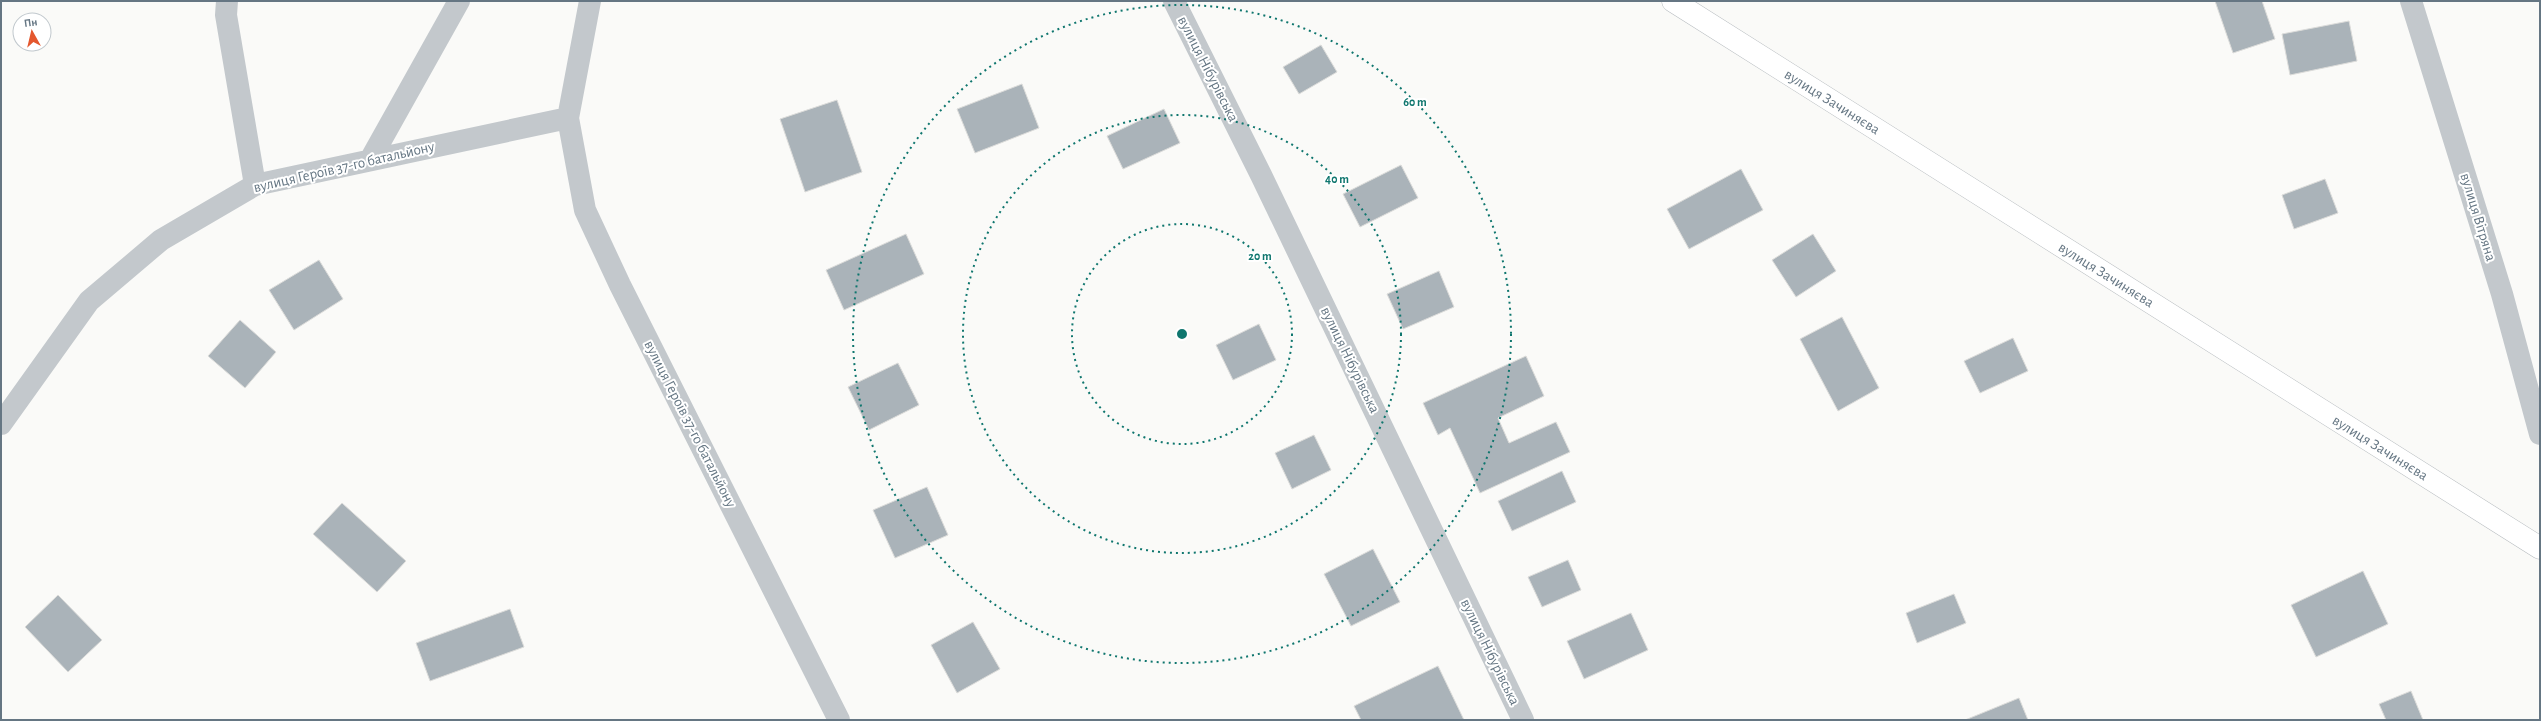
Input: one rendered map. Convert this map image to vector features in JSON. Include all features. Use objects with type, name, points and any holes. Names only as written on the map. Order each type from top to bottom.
[{"type":"main road","name":"вулиця Зачиняєва","points":[[1673,1],[2540,548]]},
{"type":"street","points":[[227,1],[226,15],[255,184]]},
{"type":"street","points":[[370,160],[458,1]]},
{"type":"street","name":"вулиця Героїв 37-го батальйону","points":[[590,1],[568,118],[585,210],[620,285],[839,720]]},
{"type":"street","name":"вулиця Нібурівська","points":[[1174,1],[1261,175],[1523,720]]},
{"type":"street","name":"вулиця Вітряна","points":[[2412,1],[2502,294],[2540,434]]},
{"type":"street","name":"вулиця Героїв 37-го батальйону","points":[[1,424],[89,301],[161,240],[255,184],[568,118]]},
{"type":"building","points":[[2215,1],[2262,1],[2275,39],[2233,53]]},
{"type":"building","points":[[2349,21],[2357,61],[2290,75],[2282,34]]},
{"type":"building","points":[[1321,45],[1337,72],[1299,94],[1283,67]]},
{"type":"building","points":[[1022,84],[1039,128],[975,153],[957,109]]},
{"type":"building","points":[[837,100],[862,172],[805,192],[780,119]]},
{"type":"building","points":[[1164,109],[1180,143],[1123,169],[1107,136]]},
{"type":"building","points":[[1401,165],[1418,198],[1360,227],[1343,194]]},
{"type":"building","points":[[1741,169],[1763,210],[1689,249],[1667,209]]},
{"type":"building","points":[[2325,179],[2338,213],[2294,229],[2282,195]]},
{"type":"building","points":[[906,234],[924,274],[844,310],[826,270]]},
{"type":"building","points":[[1813,234],[1836,271],[1796,297],[1772,260]]},
{"type":"building","points":[[319,260],[343,299],[294,330],[269,290]]},
{"type":"building","points":[[1439,271],[1454,307],[1403,329],[1387,294]]},
{"type":"building","points":[[1842,317],[1879,388],[1838,411],[1800,339]]},
{"type":"building","points":[[240,320],[276,352],[245,388],[208,356]]},
{"type":"building","points":[[1259,324],[1276,360],[1233,380],[1216,345]]},
{"type":"building","points":[[2013,338],[2028,371],[1980,393],[1964,361]]},
{"type":"building","points":[[1526,356],[1544,396],[1498,418],[1509,443],[1556,422],[1570,452],[1480,493],[1450,428],[1438,435],[1423,403]]},
{"type":"building","points":[[898,363],[919,405],[869,430],[848,387]]},
{"type":"building","points":[[1314,435],[1331,470],[1292,489],[1275,453]]},
{"type":"building","points":[[1562,471],[1576,502],[1512,531],[1498,501]]},
{"type":"building","points":[[927,487],[948,535],[895,558],[873,510]]},
{"type":"building","points":[[342,503],[406,561],[377,592],[313,534]]},
{"type":"building","points":[[1373,549],[1400,602],[1351,626],[1324,574]]},
{"type":"building","points":[[1568,560],[1581,590],[1542,607],[1528,577]]},
{"type":"building","points":[[2363,571],[2388,624],[2316,657],[2291,605]]},
{"type":"building","points":[[1954,594],[1966,623],[1917,643],[1906,613]]},
{"type":"building","points":[[58,595],[102,640],[68,672],[25,627]]},
{"type":"building","points":[[510,609],[524,647],[430,681],[416,643]]},
{"type":"building","points":[[1631,613],[1648,650],[1584,679],[1567,641]]},
{"type":"building","points":[[973,622],[1000,669],[957,693],[931,645]]},
{"type":"building","points":[[1438,666],[1464,720],[1361,720],[1354,706]]},
{"type":"building","points":[[2411,691],[2423,720],[2386,720],[2379,704]]},
{"type":"building","points":[[2019,698],[2028,720],[1965,720]]}]
